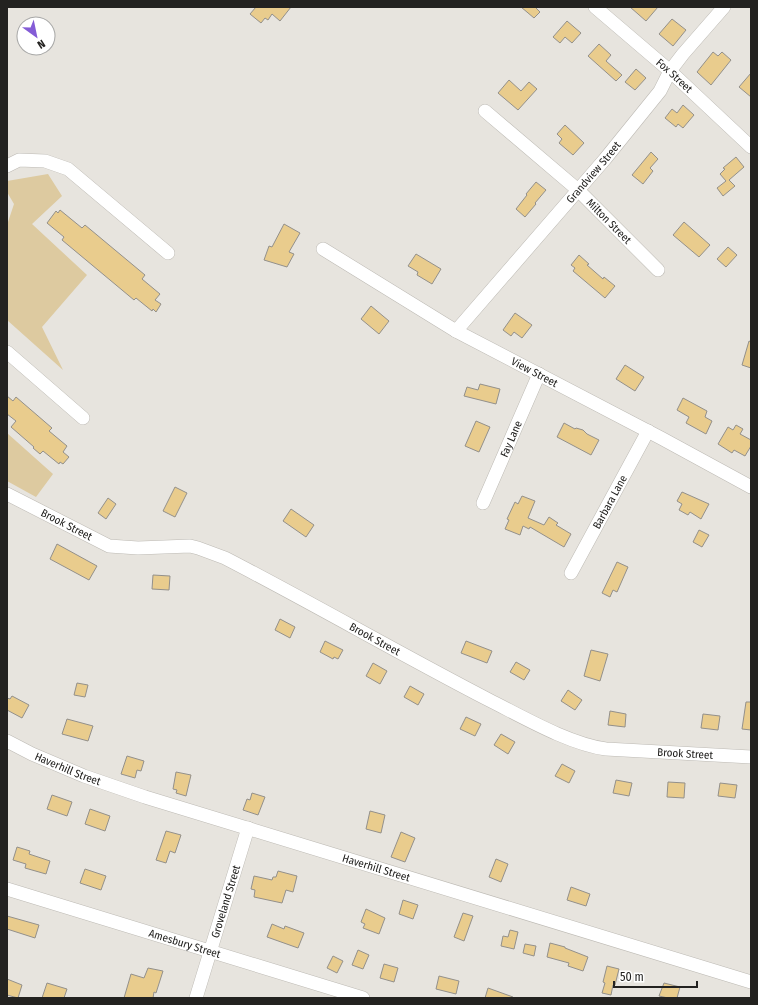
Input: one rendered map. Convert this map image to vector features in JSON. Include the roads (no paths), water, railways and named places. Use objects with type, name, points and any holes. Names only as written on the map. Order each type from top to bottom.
[{"type":"street","name":"Fox Street","points":[[595,7],[670,71],[751,147]]},
{"type":"street","name":"Grandview Street","points":[[456,331],[578,190],[660,92],[670,71],[724,7]]},
{"type":"street","name":"Milton Street","points":[[485,111],[578,190],[658,270]]},
{"type":"street","points":[[7,166],[19,160],[45,161],[68,169],[168,253]]},
{"type":"street","name":"View Street","points":[[322,249],[456,331],[648,431],[751,487]]},
{"type":"street","points":[[7,352],[83,418]]},
{"type":"street","name":"Fay Lane","points":[[483,503],[539,374]]},
{"type":"street","name":"Barbara Lane","points":[[572,573],[648,431]]},
{"type":"street","name":"Brook Street","points":[[7,494],[109,546],[138,548],[190,546],[225,558],[362,631],[435,672],[530,720],[582,744],[613,750],[751,757]]},
{"type":"street","name":"Haverhill Street","points":[[7,741],[32,754],[84,776],[146,797],[751,982]]},
{"type":"street","name":"Groveland Street","points":[[196,998],[248,828]]},
{"type":"street","name":"Amesbury Street","points":[[7,889],[363,998]]}]
